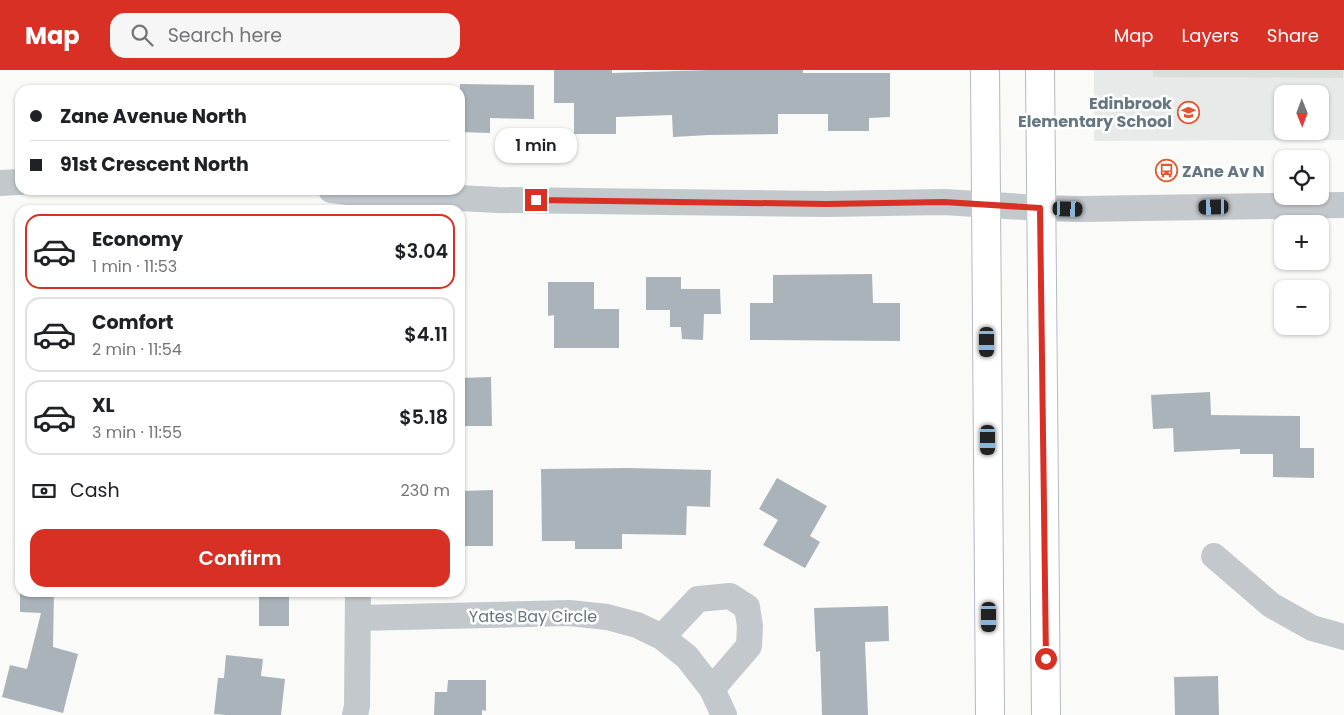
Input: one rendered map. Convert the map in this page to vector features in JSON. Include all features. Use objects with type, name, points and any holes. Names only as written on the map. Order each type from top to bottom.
[{"type":"main road","points":[[985,70],[990,715]]},
{"type":"main road","points":[[1040,70],[1046,715]]},
{"type":"street","points":[[0,183],[15,182]]},
{"type":"street","points":[[343,195],[357,201],[498,200],[826,204],[944,202],[1081,209],[1344,205]]},
{"type":"street","points":[[1214,556],[1271,605],[1312,628],[1344,637]]},
{"type":"street","points":[[662,637],[698,599],[730,596],[747,607],[750,626],[749,646],[712,690]]},
{"type":"street","points":[[355,715],[357,706],[358,605]]},
{"type":"street","name":"Yates Bay Circle","points":[[358,605],[569,613],[607,617],[637,625],[662,637],[687,657],[712,690],[724,715]]},
{"type":"shaded area","name":"Edinbrook Elementary School","points":[[1094,70],[1344,70],[1344,140],[1094,141]]},
{"type":"shaded area","points":[[1153,70],[1343,70],[1343,78],[1153,77]]},
{"type":"building","points":[[554,70],[612,70],[612,73],[803,70],[803,73],[890,73],[890,117],[869,118],[869,131],[828,131],[828,114],[778,114],[778,134],[673,137],[672,115],[616,117],[616,134],[574,134],[574,103],[554,103]]},
{"type":"building","points":[[460,84],[534,85],[534,119],[490,118],[490,133],[465,132],[465,85]]},
{"type":"building","points":[[872,274],[873,303],[900,303],[900,341],[750,340],[750,303],[773,303],[773,275]]},
{"type":"building","points":[[646,277],[681,277],[681,289],[720,289],[721,314],[704,314],[703,340],[682,339],[681,327],[670,327],[670,310],[646,310]]},
{"type":"building","points":[[548,282],[594,282],[594,309],[619,309],[619,348],[554,348],[554,315],[548,316]]},
{"type":"building","points":[[491,377],[492,426],[465,426],[465,378]]},
{"type":"building","points":[[1210,392],[1211,415],[1300,416],[1300,448],[1314,448],[1314,478],[1273,477],[1273,454],[1240,454],[1240,449],[1174,452],[1173,428],[1153,429],[1151,395]]},
{"type":"building","points":[[628,468],[711,470],[710,507],[687,506],[686,535],[622,534],[622,549],[575,549],[575,541],[542,541],[541,469]]},
{"type":"building","points":[[777,478],[827,506],[810,536],[820,542],[805,568],[763,545],[778,520],[759,509]]},
{"type":"building","points":[[493,490],[493,546],[465,546],[465,491]]},
{"type":"building","points":[[20,597],[54,597],[53,647],[78,654],[63,713],[2,697],[10,665],[27,669],[41,613],[20,612]]},
{"type":"building","points":[[259,597],[289,597],[289,626],[259,626]]},
{"type":"building","points":[[888,606],[889,641],[865,642],[868,715],[822,715],[820,651],[816,652],[814,608]]},
{"type":"building","points":[[226,655],[263,659],[261,676],[285,679],[281,715],[214,714],[218,678],[224,678]]},
{"type":"building","points":[[1218,676],[1219,715],[1175,715],[1174,677]]},
{"type":"building","points":[[448,680],[486,680],[486,711],[482,710],[482,715],[434,715],[435,692],[447,692]]},
{"type":"place","name":"Edinbrook Elementary School","points":[[1188,112]]},
{"type":"place","name":"ZAne Av N","points":[[1166,171]]},
{"type":"route","points":[[536,200],[826,204],[944,202],[1040,208],[1046,659]]}]
